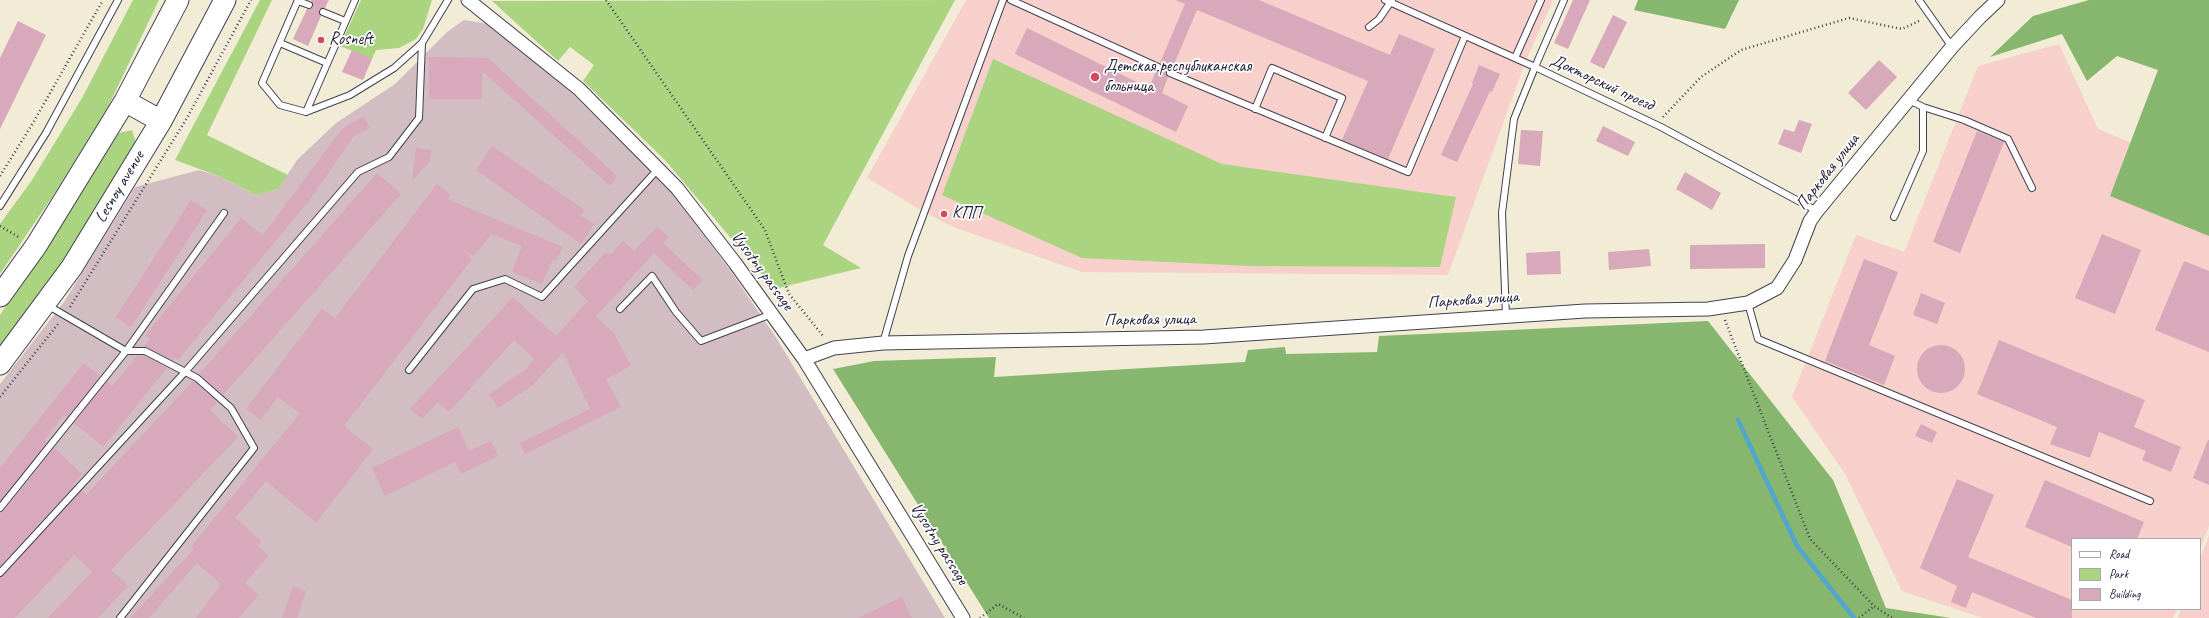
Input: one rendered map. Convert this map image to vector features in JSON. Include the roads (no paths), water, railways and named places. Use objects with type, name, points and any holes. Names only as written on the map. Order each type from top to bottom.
[{"type":"main road","points":[[0,296],[36,246],[125,101],[178,0]]},
{"type":"main road","name":"Lesnoy avenue","points":[[0,364],[72,267],[161,121],[224,0]]},
{"type":"main road","points":[[125,101],[161,121]]},
{"type":"street","name":"Парковая улица","points":[[804,360],[834,348],[883,343],[1204,337],[1585,311],[1720,307],[1748,303],[1777,288],[1795,260],[1810,221],[1817,211],[1952,47],[1998,0]]},
{"type":"street","name":"Vysotny passage","points":[[474,2],[578,89],[677,188],[772,314],[804,360],[963,618]]},
{"type":"lane","points":[[0,206],[46,133],[118,0]]},
{"type":"lane","points":[[309,5],[298,0],[262,83],[280,105],[306,112],[350,94],[394,68],[422,43],[448,0]]},
{"type":"lane","points":[[306,112],[355,0]]},
{"type":"lane","points":[[883,343],[908,256],[1003,0]]},
{"type":"lane","points":[[1011,0],[1158,68]]},
{"type":"lane","points":[[1515,58],[1541,0]]},
{"type":"lane","points":[[1369,27],[1379,19],[1389,1],[1534,67],[1564,0]]},
{"type":"lane","points":[[1919,0],[1952,47]]},
{"type":"lane","points":[[323,12],[345,21]]},
{"type":"lane","points":[[1170,73],[1408,172],[1465,36]]},
{"type":"lane","points":[[280,43],[327,63]]},
{"type":"lane","points":[[0,573],[185,372],[358,172],[389,157],[419,118],[422,43]]},
{"type":"lane","name":"Докторский проезд","points":[[1506,316],[1502,213],[1514,119],[1534,67],[1656,125],[1817,211]]},
{"type":"lane","points":[[1255,109],[1272,68],[1342,98],[1325,138]]},
{"type":"lane","points":[[1909,100],[1923,107],[1964,120],[2008,139],[2032,188]]},
{"type":"lane","points":[[1894,216],[1922,151],[1923,107]]},
{"type":"lane","points":[[410,370],[473,289],[505,279],[542,297],[658,169]]},
{"type":"lane","points":[[0,508],[126,351],[224,212]]},
{"type":"lane","points":[[620,309],[652,276],[676,312],[701,341],[772,314]]},
{"type":"lane","points":[[1748,303],[1758,339],[2150,500]]},
{"type":"lane","points":[[46,304],[126,351],[145,351],[197,378],[231,408],[254,448],[120,618]]},
{"type":"waterway","points":[[1738,420],[1797,546],[1854,618]]},
{"type":"place","name":"Rosneft","points":[[321,40]]},
{"type":"place","name":"Детская республиканская больница","points":[[1095,77]]},
{"type":"place","name":"КПП","points":[[944,214]]}]
